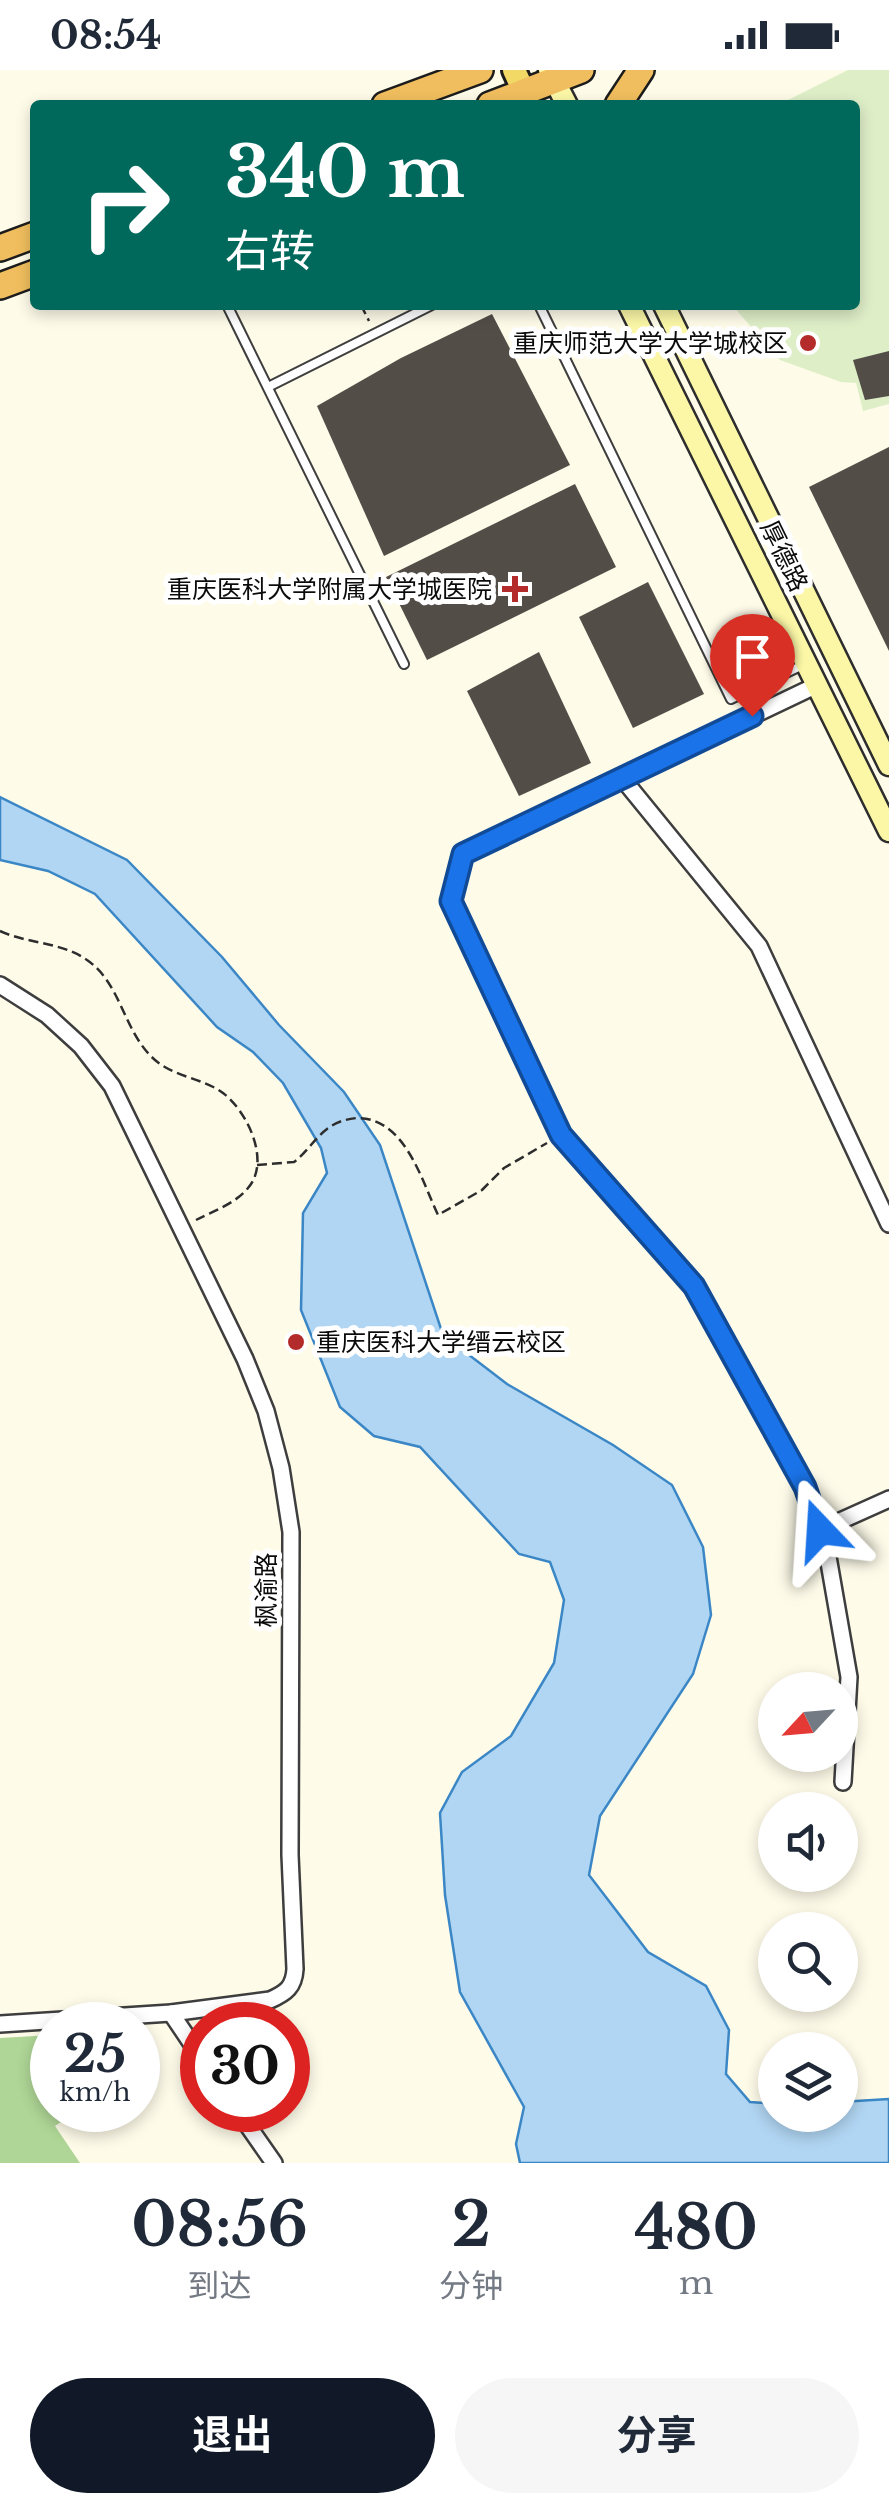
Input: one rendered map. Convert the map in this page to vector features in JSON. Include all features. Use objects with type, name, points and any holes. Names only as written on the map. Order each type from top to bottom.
[{"type":"highway","points":[[399,100],[480,70]]},
{"type":"highway","points":[[500,100],[523,89],[557,86],[581,70]]},
{"type":"highway","points":[[621,100],[640,70]]},
{"type":"highway","points":[[0,248],[30,237]]},
{"type":"highway","points":[[0,286],[30,276]]},
{"type":"main road","name":"厚德路","points":[[631,310],[889,832]]},
{"type":"main road","name":"厚德路","points":[[666,310],[889,765]]},
{"type":"street","points":[[817,685],[463,854],[451,901],[561,1135],[694,1286],[805,1487],[827,1551],[849,1677],[843,1782]]},
{"type":"street","points":[[622,778],[759,946],[889,1224]]},
{"type":"street","name":"枫渝路","points":[[0,985],[48,1015],[81,1046],[112,1086],[245,1359],[266,1411],[288,1516],[290,1855],[296,1969],[294,1983],[284,1994],[270,2000],[171,2013],[0,2024]]},
{"type":"street","points":[[820,1530],[889,1500]]},
{"type":"street","points":[[171,2013],[180,2026]]},
{"type":"street","points":[[253,2132],[274,2163]]},
{"type":"lane","points":[[230,310],[404,664]]},
{"type":"lane","points":[[268,387],[421,310]]},
{"type":"lane","points":[[542,310],[731,699],[807,663]]},
{"type":"path","points":[[363,310],[374,332]]},
{"type":"path","points":[[0,931],[14,938],[63,948],[99,970],[148,1055],[164,1068],[224,1094],[256,1140],[251,1186],[236,1199],[181,1227]]},
{"type":"path","points":[[256,1165],[294,1162],[339,1122],[368,1119],[393,1131],[406,1146],[438,1215],[482,1190],[504,1168],[561,1135]]},
{"type":"green space","points":[[848,70],[889,70],[889,404],[863,411],[856,383],[841,382],[780,360],[736,310],[860,310],[860,100],[788,100]]},
{"type":"green space","points":[[30,2036],[30,2132],[59,2132],[80,2163],[0,2163],[0,2038]]},
{"type":"water","points":[[0,797],[127,860],[222,957],[279,1025],[344,1092],[380,1145],[443,1335],[507,1384],[613,1445],[672,1485],[703,1547],[711,1615],[693,1674],[600,1816],[589,1875],[648,1952],[706,1986],[729,2030],[726,2074],[750,2102],[758,2103],[758,2132],[858,2132],[858,2101],[889,2099],[889,2163],[520,2163],[516,2144],[524,2107],[460,1992],[445,1895],[440,1813],[462,1772],[511,1736],[554,1663],[564,1600],[550,1562],[519,1554],[420,1447],[374,1436],[340,1407],[301,1310],[303,1213],[327,1173],[321,1148],[283,1083],[253,1052],[217,1027],[95,894],[48,871],[0,860]]},
{"type":"building","points":[[492,314],[570,465],[384,556],[317,406],[401,358]]},
{"type":"building","points":[[889,351],[889,396],[865,400],[853,360]]},
{"type":"building","points":[[889,447],[889,651],[809,487]]},
{"type":"building","points":[[575,484],[616,567],[427,660],[386,577]]},
{"type":"building","points":[[648,582],[704,694],[633,728],[579,617]]},
{"type":"building","points":[[539,652],[591,763],[519,796],[467,691]]},
{"type":"place","name":"重庆师范大学大学城校区","points":[[808,343]]},
{"type":"place","name":"重庆医科大学附属大学城医院","points":[[515,589]]},
{"type":"place","name":"重庆医科大学缙云校区","points":[[296,1342]]},
{"type":"route","points":[[752,716],[463,854],[451,901],[561,1135],[694,1286],[805,1487],[820,1530]]}]
